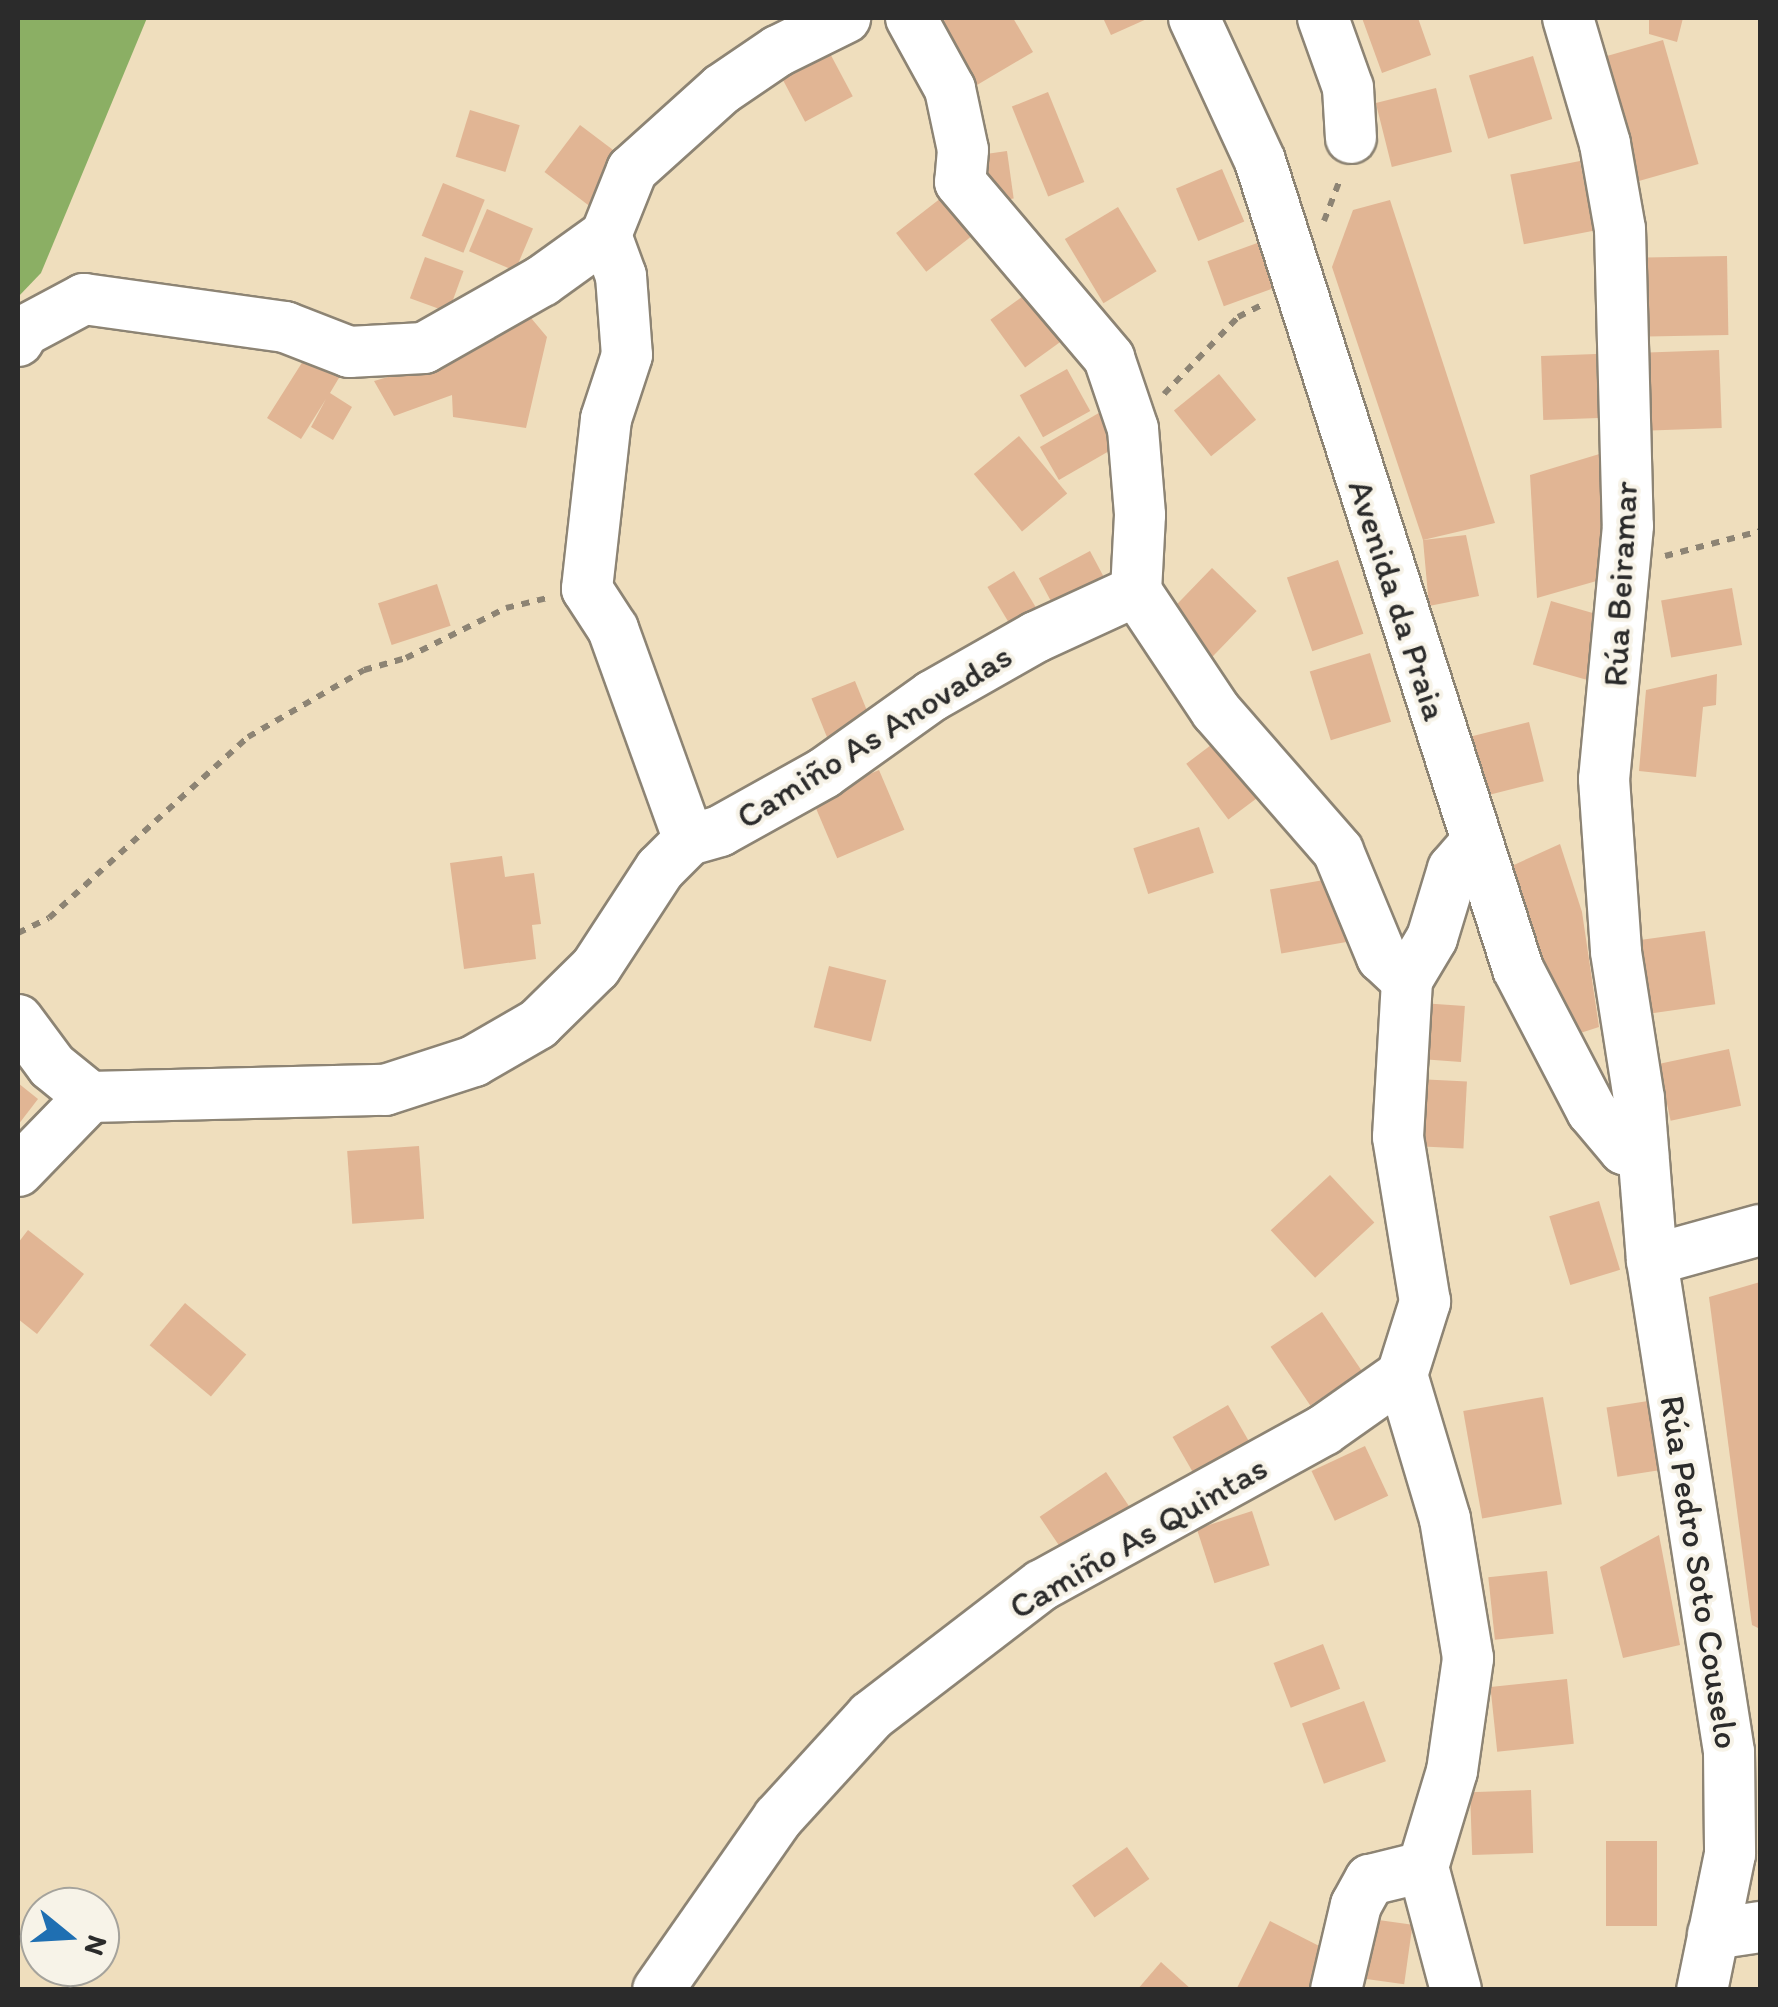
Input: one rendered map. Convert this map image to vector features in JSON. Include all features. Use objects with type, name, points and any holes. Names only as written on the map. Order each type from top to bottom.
[{"type":"street","points":[[18,341],[24,331],[84,299],[285,327],[349,352],[424,348],[542,281],[606,235],[632,170],[722,90],[778,51],[845,18]]},
{"type":"street","points":[[911,18],[950,90],[963,150],[960,182],[1109,358],[1133,430],[1140,515],[1136,592],[1216,711],[1338,852],[1382,957],[1407,980]]},
{"type":"street","name":"Avenida da Praia","points":[[1194,18],[1260,161],[1518,969],[1592,1111],[1624,1149],[1642,1134]]},
{"type":"street","points":[[1324,18],[1348,88],[1352,138]]},
{"type":"street","name":"Rúa Beiramar","points":[[1568,18],[1604,144],[1620,228],[1626,563],[1605,809],[1616,952],[1642,1134]]},
{"type":"street","points":[[606,235],[621,276],[628,354],[606,419],[587,589],[613,630],[690,840]]},
{"type":"street","name":"Camiño As Anovadas","points":[[90,1097],[384,1090],[474,1061],[538,1024],[596,967],[660,870],[690,840],[720,831],[824,773],[932,696],[1036,636],[1136,592]]},
{"type":"street","points":[[1456,1990],[1423,1867],[1452,1771],[1468,1658],[1445,1519],[1402,1375],[1425,1302],[1398,1137],[1407,980],[1432,938],[1453,870],[1476,842]]},
{"type":"street","points":[[18,1020],[52,1066],[90,1097],[18,1171]]},
{"type":"street","name":"Rúa Pedro Soto Couselo","points":[[1642,1134],[1652,1260],[1732,1676],[1730,1854],[1737,1931],[1702,1990]]},
{"type":"street","points":[[1652,1260],[1760,1230]]},
{"type":"street","name":"Camiño As Quintas","points":[[658,1990],[778,1818],[872,1716],[1042,1585],[1324,1430],[1402,1375]]},
{"type":"street","points":[[1336,1990],[1356,1905],[1370,1880],[1423,1867]]},
{"type":"path","points":[[1133,430],[1238,317],[1299,286],[1352,138]]},
{"type":"path","points":[[1626,563],[1710,549],[1760,531]]},
{"type":"path","points":[[18,933],[49,918],[248,736],[364,670],[406,658],[506,608],[587,589]]},
{"type":"green space","points":[[18,18],[147,18],[41,273],[18,297]]},
{"type":"building","points":[[949,18],[1013,18],[1033,52],[977,85],[941,22]]},
{"type":"building","points":[[1103,18],[1149,18],[1111,35]]},
{"type":"building","points":[[1362,18],[1418,18],[1431,55],[1382,73]]},
{"type":"building","points":[[1649,18],[1683,18],[1677,42],[1649,34]]},
{"type":"building","points":[[1663,40],[1699,164],[1639,181],[1603,57]]},
{"type":"building","points":[[826,46],[853,96],[805,122],[778,71]]},
{"type":"building","points":[[1533,56],[1552,119],[1488,139],[1469,76]]},
{"type":"building","points":[[1436,88],[1452,152],[1392,167],[1376,103]]},
{"type":"building","points":[[1048,92],[1084,182],[1048,197],[1012,107]]},
{"type":"building","points":[[470,110],[520,125],[505,172],[456,157]]},
{"type":"building","points":[[580,125],[626,160],[591,207],[544,172]]},
{"type":"building","points":[[1007,151],[1014,199],[984,203],[977,155]]},
{"type":"building","points":[[1580,161],[1594,231],[1524,244],[1510,175]]},
{"type":"building","points":[[1222,169],[1244,221],[1198,241],[1176,189]]},
{"type":"building","points":[[443,183],[485,200],[463,253],[422,236]]},
{"type":"building","points":[[941,198],[971,237],[926,272],[896,233]]},
{"type":"building","points":[[1390,200],[1495,523],[1423,540],[1332,267],[1353,210]]},
{"type":"building","points":[[1118,207],[1157,271],[1103,303],[1065,239]]},
{"type":"building","points":[[487,209],[533,229],[515,271],[469,251]]},
{"type":"building","points":[[1260,242],[1276,287],[1224,306],[1207,261]]},
{"type":"building","points":[[1727,256],[1728,335],[1647,336],[1646,257]]},
{"type":"building","points":[[425,257],[464,271],[448,312],[410,298]]},
{"type":"building","points":[[1030,291],[1065,339],[1025,368],[990,320]]},
{"type":"building","points":[[526,312],[547,337],[526,428],[453,417],[452,395],[394,416],[374,381],[441,362]]},
{"type":"building","points":[[310,350],[343,371],[330,393],[352,407],[333,440],[311,427],[326,399],[301,439],[267,418]]},
{"type":"building","points":[[1719,350],[1722,428],[1651,430],[1648,352]]},
{"type":"building","points":[[1596,354],[1598,418],[1543,420],[1541,356]]},
{"type":"building","points":[[1067,369],[1090,411],[1043,437],[1020,395]]},
{"type":"building","points":[[1219,374],[1256,420],[1211,456],[1174,411]]},
{"type":"building","points":[[1104,410],[1123,443],[1059,480],[1040,447]]},
{"type":"building","points":[[1019,436],[1067,493],[1022,531],[974,474]]},
{"type":"building","points":[[1606,452],[1607,578],[1537,598],[1530,475]]},
{"type":"building","points":[[1466,535],[1479,596],[1429,606],[1423,540]]},
{"type":"building","points":[[1090,551],[1109,587],[1058,614],[1039,578]]},
{"type":"building","points":[[1338,560],[1363,634],[1312,651],[1287,578]]},
{"type":"building","points":[[1212,568],[1257,611],[1212,657],[1168,614]]},
{"type":"building","points":[[1014,571],[1040,615],[1014,631],[987,587]]},
{"type":"building","points":[[437,584],[451,626],[392,645],[378,603]]},
{"type":"building","points":[[1732,588],[1742,645],[1671,658],[1661,601]]},
{"type":"building","points":[[1551,601],[1604,616],[1586,680],[1533,664]]},
{"type":"building","points":[[1370,653],[1391,722],[1331,740],[1310,671]]},
{"type":"building","points":[[1717,674],[1716,705],[1703,707],[1696,777],[1639,771],[1646,690]]},
{"type":"building","points":[[855,681],[871,720],[827,738],[811,699]]},
{"type":"building","points":[[1529,722],[1544,781],[1482,797],[1467,737]]},
{"type":"building","points":[[1223,736],[1265,792],[1228,820],[1186,764]]},
{"type":"building","points":[[879,770],[904,830],[837,858],[812,799]]},
{"type":"building","points":[[1199,827],[1214,873],[1148,894],[1133,848]]},
{"type":"building","points":[[1560,844],[1582,912],[1599,1027],[1571,1036],[1505,869]]},
{"type":"building","points":[[502,856],[505,877],[534,873],[541,924],[532,925],[536,959],[464,969],[450,863]]},
{"type":"building","points":[[1335,878],[1346,942],[1281,953],[1270,889]]},
{"type":"building","points":[[1705,931],[1715,1004],[1647,1014],[1637,941]]},
{"type":"building","points":[[829,966],[886,980],[871,1041],[814,1027]]},
{"type":"building","points":[[1421,1003],[1465,1006],[1461,1062],[1417,1059]]},
{"type":"building","points":[[1729,1049],[1741,1106],[1671,1121],[1659,1064]]},
{"type":"building","points":[[1417,1079],[1467,1082],[1463,1149],[1413,1146]]},
{"type":"building","points":[[18,1083],[38,1099],[18,1125]]},
{"type":"building","points":[[419,1146],[424,1219],[352,1224],[347,1151]]},
{"type":"building","points":[[1330,1175],[1374,1223],[1315,1278],[1271,1230]]},
{"type":"building","points":[[1599,1201],[1620,1270],[1570,1285],[1549,1216]]},
{"type":"building","points":[[28,1230],[84,1274],[37,1334],[18,1319],[18,1243]]},
{"type":"building","points":[[1760,1282],[1760,1629],[1752,1625],[1709,1297]]},
{"type":"building","points":[[185,1303],[246,1354],[211,1397],[150,1345]]},
{"type":"building","points":[[1322,1312],[1362,1371],[1310,1406],[1271,1347]]},
{"type":"building","points":[[1543,1397],[1562,1504],[1482,1518],[1463,1411]]},
{"type":"building","points":[[1648,1401],[1659,1470],[1617,1477],[1607,1408]]},
{"type":"building","points":[[1228,1405],[1254,1449],[1198,1481],[1173,1437]]},
{"type":"building","points":[[1365,1446],[1388,1496],[1335,1521],[1312,1471]]},
{"type":"building","points":[[1106,1472],[1132,1511],[1066,1556],[1040,1517]]},
{"type":"building","points":[[1252,1511],[1270,1565],[1214,1583],[1197,1529]]},
{"type":"building","points":[[1659,1535],[1680,1645],[1623,1658],[1600,1567]]},
{"type":"building","points":[[1547,1571],[1554,1634],[1495,1640],[1488,1577]]},
{"type":"building","points":[[1323,1644],[1340,1689],[1291,1708],[1274,1663]]},
{"type":"building","points":[[1567,1679],[1574,1744],[1497,1752],[1490,1687]]},
{"type":"building","points":[[1364,1701],[1386,1761],[1324,1784],[1302,1724]]},
{"type":"building","points":[[1531,1790],[1533,1853],[1472,1855],[1470,1792]]},
{"type":"building","points":[[1606,1841],[1657,1841],[1657,1926],[1606,1926]]},
{"type":"building","points":[[1127,1847],[1149,1879],[1094,1917],[1072,1885]]},
{"type":"building","points":[[1364,1918],[1413,1925],[1404,1984],[1356,1977]]},
{"type":"building","points":[[1270,1921],[1329,1951],[1310,1990],[1237,1988]]},
{"type":"building","points":[[1161,1962],[1192,1990],[1137,1990]]}]
